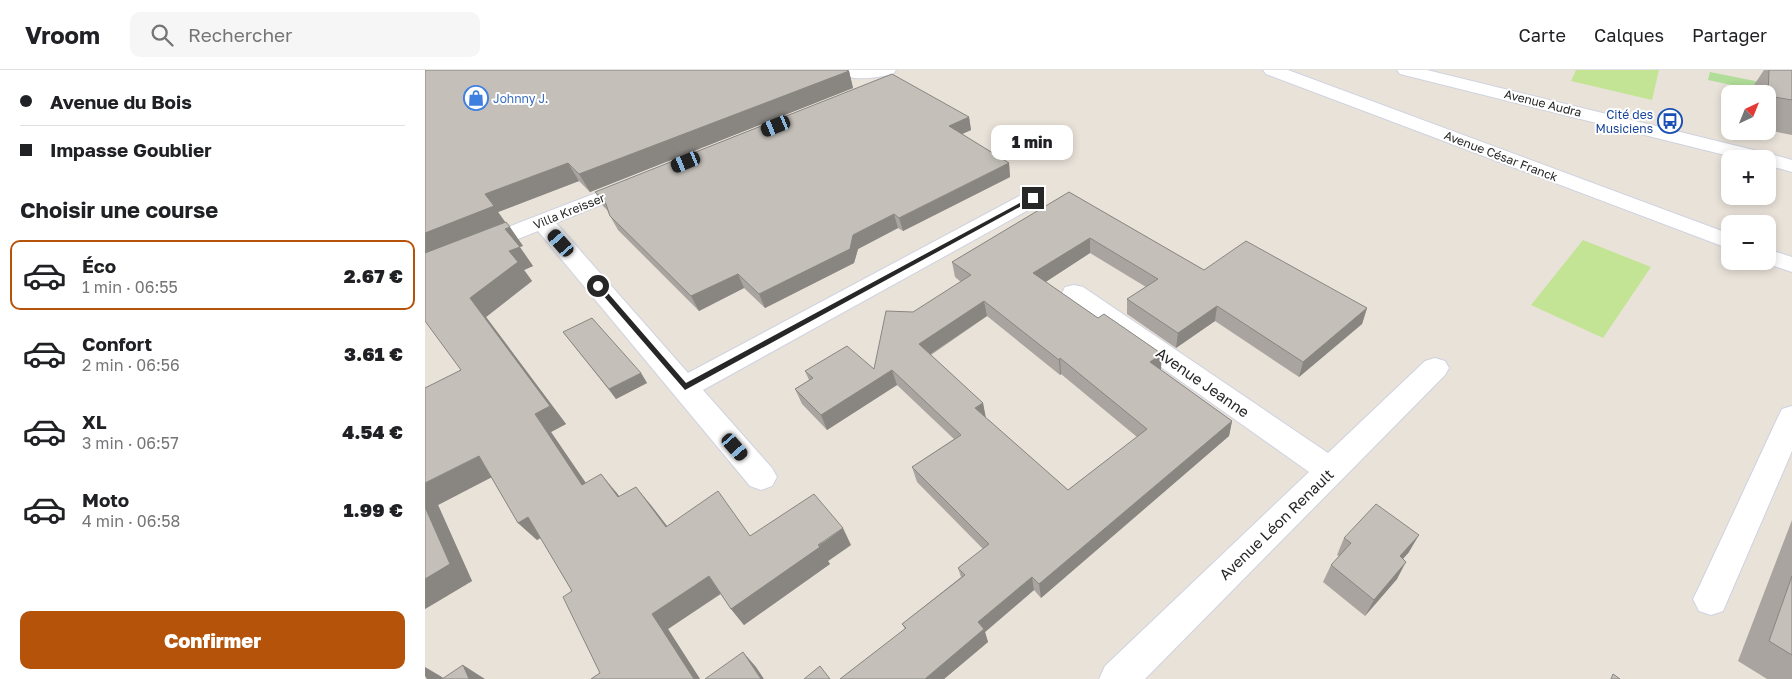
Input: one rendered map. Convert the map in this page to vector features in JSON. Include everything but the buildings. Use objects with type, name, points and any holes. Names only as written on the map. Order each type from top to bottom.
[{"type":"street","name":"Avenue César Franck","points":[[1272,70],[1721,239]]},
{"type":"street","name":"Avenue Audra","points":[[1406,70],[1730,150]]},
{"type":"street","name":"Avenue Audra","points":[[1776,162],[1792,166]]},
{"type":"street","name":"Villa Kreisser","points":[[425,268],[651,177]]},
{"type":"street","points":[[685,387],[1033,198]]},
{"type":"street","points":[[543,222],[761,477]]},
{"type":"street","points":[[1776,259],[1792,265]]},
{"type":"street","name":"Avenue Jeanne","points":[[1075,293],[1331,471]]},
{"type":"street","name":"Avenue Léon Renault","points":[[1118,679],[1435,368]]},
{"type":"street","points":[[1711,599],[1792,416]]},
{"type":"green space","points":[[1576,70],[1659,70],[1652,100],[1571,81]]},
{"type":"green space","points":[[1710,72],[1760,82],[1760,85],[1732,85],[1708,80]]},
{"type":"green space","points":[[1583,240],[1651,267],[1603,338],[1531,305]]},
{"type":"place","name":"Johnny J.","points":[[476,98]]},
{"type":"place","name":"Cité des Musiciens","points":[[1670,121]]},
{"type":"route","points":[[598,286],[685,387],[1033,198]]}]
